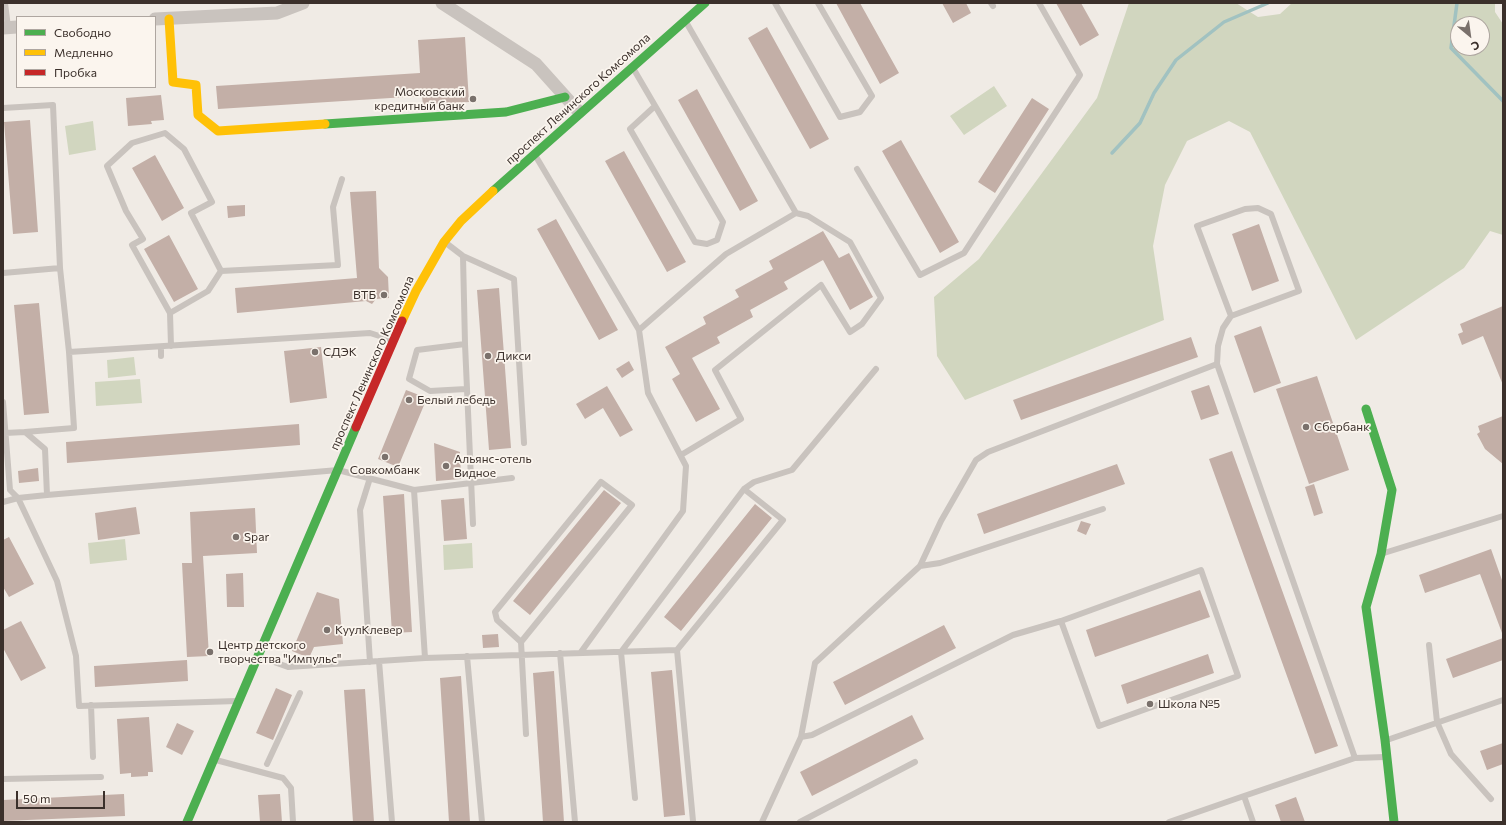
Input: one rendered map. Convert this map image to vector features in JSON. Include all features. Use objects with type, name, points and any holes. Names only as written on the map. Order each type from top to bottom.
[{"type":"main road","name":"проспект Ленинского Комсомола","points":[[187,822],[393,340],[416,291],[444,242],[461,221],[534,153],[705,3]]},
{"type":"main road","points":[[169,19],[173,82],[196,85],[198,114],[218,131],[506,112],[565,97]]},
{"type":"main road","points":[[1366,409],[1392,490],[1381,554],[1366,607],[1385,740],[1394,822]]},
{"type":"street","points":[[156,19],[277,13],[303,3]]},
{"type":"street","points":[[442,3],[536,64],[579,112]]},
{"type":"lane","points":[[6,3],[9,27]]},
{"type":"lane","points":[[775,3],[840,117],[860,112],[872,96],[818,3]]},
{"type":"lane","points":[[857,169],[920,275],[964,253],[1080,75],[1039,3]]},
{"type":"lane","points":[[685,20],[796,213]]},
{"type":"lane","points":[[632,66],[723,222],[717,240],[707,244],[695,242],[630,129],[655,106]]},
{"type":"lane","points":[[3,108],[53,105],[60,268],[69,352],[74,428],[5,433]]},
{"type":"lane","points":[[171,346],[170,313],[132,245],[143,239],[126,212],[107,166],[132,143],[165,133],[184,149],[212,202],[191,213],[221,271]]},
{"type":"lane","points":[[534,153],[639,330],[648,394],[686,466],[683,511],[581,652]]},
{"type":"lane","points":[[221,271],[338,265],[333,207],[342,179]]},
{"type":"lane","points":[[1231,316],[1198,226],[1245,209],[1258,208],[1271,214],[1299,291],[1231,316],[1223,328],[1218,346],[1216,364],[1355,758]]},
{"type":"lane","points":[[639,330],[726,254],[796,213],[808,216],[850,242],[881,298],[862,324],[850,332],[821,285],[715,370],[741,419],[681,455]]},
{"type":"lane","points":[[444,242],[463,256],[514,279],[524,443]]},
{"type":"lane","points":[[463,256],[466,389],[473,524]]},
{"type":"lane","points":[[3,273],[60,268]]},
{"type":"lane","points":[[170,313],[208,291],[221,271]]},
{"type":"lane","points":[[69,352],[370,333],[393,340]]},
{"type":"lane","points":[[465,344],[417,350],[409,379],[430,391],[466,389]]},
{"type":"lane","points":[[161,347],[161,356]]},
{"type":"lane","points":[[762,822],[801,736],[815,663],[920,566],[940,521],[976,460],[988,452],[1216,364]]},
{"type":"lane","points":[[636,798],[621,652],[744,489],[754,482],[792,470],[876,369]]},
{"type":"lane","points":[[3,402],[10,490],[18,498],[57,581],[76,656],[79,706],[239,701]]},
{"type":"lane","points":[[25,432],[45,449],[47,495]]},
{"type":"lane","points":[[3,502],[18,498],[47,495],[338,470],[414,490],[512,478]]},
{"type":"lane","points":[[370,478],[360,510],[370,662]]},
{"type":"lane","points":[[521,642],[497,620],[495,612],[601,482],[632,505],[521,642],[526,734]]},
{"type":"lane","points":[[693,821],[677,650],[783,520],[744,489]]},
{"type":"lane","points":[[414,490],[425,658]]},
{"type":"lane","points":[[920,566],[940,563],[1103,509]]},
{"type":"lane","points":[[1381,554],[1503,516]]},
{"type":"lane","points":[[801,736],[812,735],[1013,635],[1061,621],[1201,570],[1238,676],[1099,726],[1061,621]]},
{"type":"lane","points":[[1430,645],[1437,722],[1451,754],[1491,799]]},
{"type":"lane","points":[[259,656],[288,668],[467,656],[677,650]]},
{"type":"lane","points":[[560,653],[575,822]]},
{"type":"lane","points":[[467,656],[482,822]]},
{"type":"lane","points":[[379,661],[392,822]]},
{"type":"lane","points":[[267,764],[300,693]]},
{"type":"lane","points":[[1385,740],[1503,700]]},
{"type":"lane","points":[[91,705],[93,757]]},
{"type":"lane","points":[[1170,822],[1355,758],[1387,757]]},
{"type":"lane","points":[[214,759],[283,778],[291,788],[293,822]]},
{"type":"lane","points":[[800,822],[915,762]]},
{"type":"lane","points":[[3,779],[101,777]]},
{"type":"lane","points":[[1244,796],[1253,822]]},
{"type":"green space","points":[[1129,3],[1236,3],[1258,17],[1280,14],[1292,3],[1495,3],[1495,12],[1503,24],[1503,235],[1490,231],[1464,268],[1356,340],[1250,132],[1229,121],[1187,141],[1165,185],[1153,246],[1164,320],[965,400],[937,356],[934,297],[979,259],[1097,98]]},
{"type":"green space","points":[[994,86],[1007,106],[964,135],[950,116]]},
{"type":"green space","points":[[93,121],[96,150],[69,155],[65,126]]},
{"type":"green space","points":[[134,357],[136,375],[108,378],[107,360]]},
{"type":"green space","points":[[140,379],[142,403],[96,406],[95,382]]},
{"type":"green space","points":[[125,539],[127,560],[90,564],[88,543]]},
{"type":"green space","points":[[472,543],[473,568],[444,570],[443,545]]},
{"type":"building","points":[[836,3],[860,3],[899,73],[880,84]]},
{"type":"building","points":[[942,3],[966,3],[971,13],[953,23]]},
{"type":"building","points":[[1056,3],[1081,3],[1099,35],[1080,46]]},
{"type":"building","points":[[767,27],[829,139],[810,149],[748,38]]},
{"type":"building","points":[[465,37],[469,102],[423,105],[422,96],[218,109],[216,86],[420,73],[418,40]]},
{"type":"building","points":[[697,89],[758,201],[740,211],[678,100]]},
{"type":"building","points":[[161,95],[164,120],[151,121],[152,124],[128,126],[126,98]]},
{"type":"building","points":[[1032,98],[1049,109],[995,193],[978,182]]},
{"type":"building","points":[[30,120],[38,232],[13,234],[4,122]]},
{"type":"building","points":[[901,140],[959,242],[940,253],[882,151]]},
{"type":"building","points":[[624,151],[686,262],[667,272],[605,161]]},
{"type":"building","points":[[155,155],[184,208],[162,221],[132,168]]},
{"type":"building","points":[[376,191],[379,268],[388,277],[389,298],[376,299],[372,304],[366,301],[237,313],[235,288],[357,278],[350,192]]},
{"type":"building","points":[[245,205],[245,216],[228,218],[227,206]]},
{"type":"building","points":[[556,219],[618,330],[599,340],[537,229]]},
{"type":"building","points":[[1259,224],[1279,281],[1252,291],[1232,234]]},
{"type":"building","points":[[823,231],[839,258],[849,253],[873,297],[850,310],[823,260],[784,282],[788,289],[750,310],[753,317],[717,337],[720,343],[692,358],[720,409],[696,422],[672,379],[680,374],[665,347],[706,324],[703,317],[739,297],[735,290],[773,269],[769,261]]},
{"type":"building","points":[[169,235],[198,289],[174,302],[144,249]]},
{"type":"building","points":[[499,288],[511,448],[489,450],[477,290]]},
{"type":"building","points":[[39,303],[49,413],[24,415],[14,305]]},
{"type":"building","points":[[1503,306],[1503,385],[1483,336],[1462,345],[1458,334],[1463,332],[1460,324]]},
{"type":"building","points":[[1261,326],[1281,383],[1254,393],[1234,336]]},
{"type":"building","points":[[1191,337],[1198,357],[1021,420],[1013,400]]},
{"type":"building","points":[[321,347],[327,398],[290,403],[284,351]]},
{"type":"building","points":[[629,361],[634,370],[622,378],[616,369]]},
{"type":"building","points":[[1317,376],[1349,470],[1309,484],[1276,389]]},
{"type":"building","points":[[1209,385],[1219,414],[1201,420],[1191,391]]},
{"type":"building","points":[[607,386],[633,430],[620,437],[603,408],[585,419],[576,404]]},
{"type":"building","points":[[406,390],[427,398],[398,467],[378,459]]},
{"type":"building","points":[[1503,416],[1503,464],[1485,449],[1477,434],[1480,432],[1478,426]]},
{"type":"building","points":[[299,424],[300,445],[67,463],[66,442]]},
{"type":"building","points":[[434,443],[460,452],[461,479],[436,481]]},
{"type":"building","points":[[1232,451],[1338,746],[1315,754],[1209,459]]},
{"type":"building","points":[[1117,464],[1125,484],[984,534],[977,514]]},
{"type":"building","points":[[38,468],[39,481],[19,483],[18,471]]},
{"type":"building","points":[[1314,484],[1323,513],[1314,516],[1305,487]]},
{"type":"building","points":[[604,490],[621,503],[530,615],[513,601]]},
{"type":"building","points":[[404,494],[412,632],[392,633],[383,496]]},
{"type":"building","points":[[464,498],[467,539],[444,541],[441,500]]},
{"type":"building","points":[[755,504],[772,518],[681,631],[664,617]]},
{"type":"building","points":[[136,507],[140,534],[98,540],[95,513]]},
{"type":"building","points":[[255,508],[257,553],[203,556],[209,656],[187,657],[182,563],[192,563],[190,512]]},
{"type":"building","points":[[1081,521],[1091,524],[1086,535],[1077,531]]},
{"type":"building","points":[[9,537],[34,584],[9,597],[3,587],[3,540]]},
{"type":"building","points":[[1491,549],[1503,583],[1502,633],[1480,574],[1425,593],[1419,575]]},
{"type":"building","points":[[243,573],[244,607],[227,607],[226,574]]},
{"type":"building","points":[[1200,590],[1210,617],[1095,657],[1086,630]]},
{"type":"building","points":[[317,592],[339,599],[343,644],[314,647],[309,658],[292,651]]},
{"type":"building","points":[[21,621],[46,668],[21,681],[3,648],[3,630]]},
{"type":"building","points":[[944,625],[956,648],[845,705],[833,682]]},
{"type":"building","points":[[498,634],[499,647],[483,648],[482,635]]},
{"type":"building","points":[[1503,638],[1503,660],[1453,678],[1446,659]]},
{"type":"building","points":[[1208,654],[1214,673],[1127,704],[1121,685]]},
{"type":"building","points":[[187,660],[188,681],[95,687],[94,666]]},
{"type":"building","points":[[672,670],[685,815],[664,817],[651,672]]},
{"type":"building","points":[[554,671],[564,822],[543,822],[533,673]]},
{"type":"building","points":[[461,676],[470,822],[449,822],[440,678]]},
{"type":"building","points":[[276,688],[292,695],[273,740],[256,733]]},
{"type":"building","points":[[365,689],[374,822],[353,822],[344,690]]},
{"type":"building","points":[[912,715],[924,739],[812,796],[800,772]]},
{"type":"building","points":[[149,717],[153,772],[148,772],[148,776],[131,777],[131,773],[120,774],[117,719]]},
{"type":"building","points":[[177,723],[194,731],[182,755],[166,747]]},
{"type":"building","points":[[1503,743],[1503,764],[1487,770],[1480,751]]},
{"type":"building","points":[[124,794],[125,816],[3,821],[3,800]]},
{"type":"building","points":[[280,794],[282,822],[260,822],[258,795]]},
{"type":"building","points":[[1296,797],[1305,822],[1281,822],[1275,805]]},
{"type":"waterway","points":[[1112,153],[1140,123],[1154,93],[1176,60],[1224,22],[1268,3]]},
{"type":"waterway","points":[[1457,3],[1451,48],[1503,101]]},
{"type":"traffic: fast","points":[[493,191],[705,3]]},
{"type":"traffic: fast","points":[[325,124],[506,112],[565,97]]},
{"type":"traffic: fast","points":[[1366,409],[1392,490],[1381,554],[1366,607],[1385,740],[1394,822]]},
{"type":"traffic: fast","points":[[187,822],[356,427]]},
{"type":"traffic: slow","points":[[169,19],[173,82],[196,85],[198,115],[218,131],[325,124]]},
{"type":"traffic: slow","points":[[402,321],[416,291],[444,242],[461,221],[493,191]]},
{"type":"traffic: jam","points":[[356,427],[402,321]]},
{"type":"place","name":"Московский кредитный банк","points":[[473,99]]},
{"type":"place","name":"ВТБ","points":[[384,295]]},
{"type":"place","name":"СДЭК","points":[[315,352]]},
{"type":"place","name":"Дикси","points":[[488,356]]},
{"type":"place","name":"Белый лебедь","points":[[409,400]]},
{"type":"place","name":"Сбербанк","points":[[1306,427]]},
{"type":"place","name":"Совкомбанк","points":[[385,457]]},
{"type":"place","name":"Альянс-отель Видное","points":[[446,466]]},
{"type":"place","name":"Spar","points":[[236,537]]},
{"type":"place","name":"КуулКлевер","points":[[327,630]]},
{"type":"place","name":"Центр детского творчества \"Импульс\"","points":[[210,652]]},
{"type":"place","name":"Школа №5","points":[[1150,704]]}]
